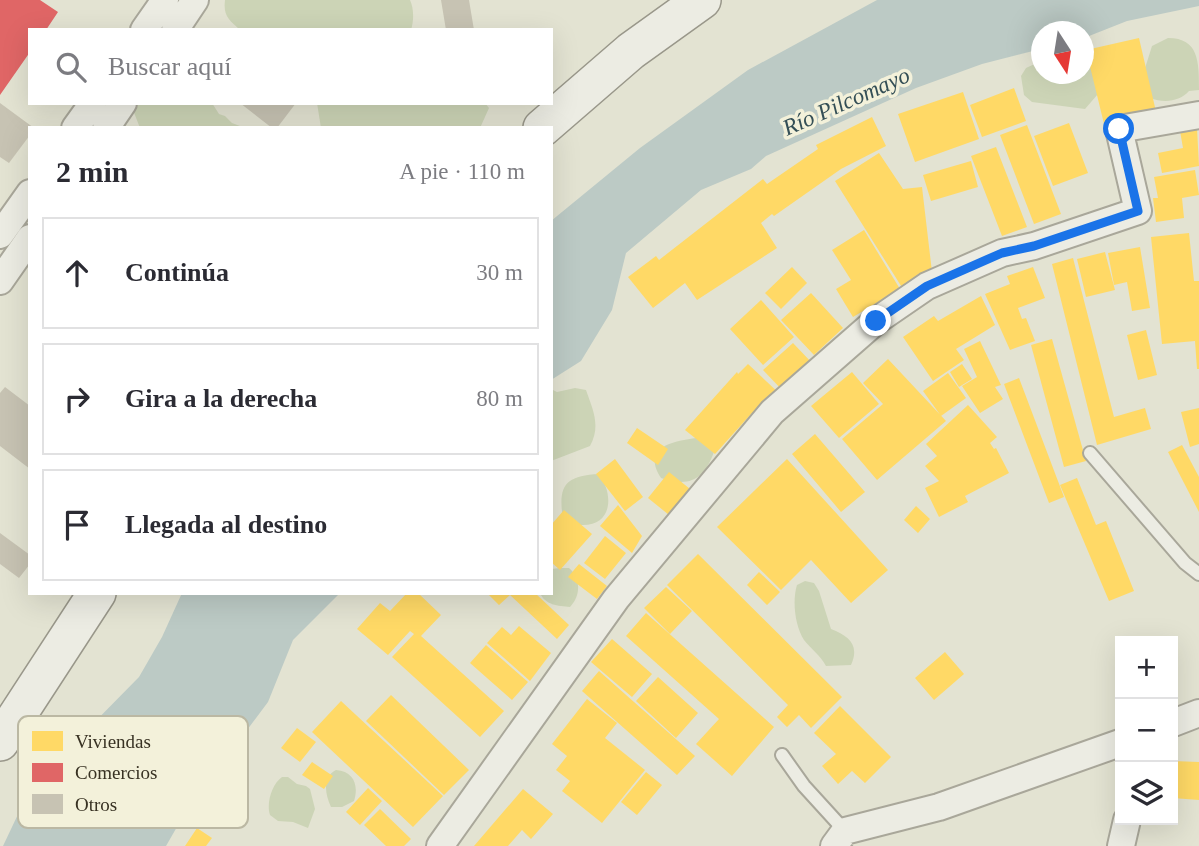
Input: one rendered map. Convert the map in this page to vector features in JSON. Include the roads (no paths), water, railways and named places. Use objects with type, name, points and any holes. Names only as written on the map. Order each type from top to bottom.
[{"type":"street","points":[[145,28],[165,0]]},
{"type":"street","points":[[176,28],[195,0]]},
{"type":"street","points":[[544,126],[631,51],[702,0]]},
{"type":"street","points":[[93,120],[120,105]]},
{"type":"street","points":[[440,846],[616,599],[772,412],[876,321],[927,286],[1002,253],[1034,246],[1138,211],[1119,129],[1199,115]]},
{"type":"street","points":[[0,235],[28,196]]},
{"type":"street","points":[[0,281],[28,241]]},
{"type":"street","points":[[0,742],[96,595]]},
{"type":"street","points":[[1178,721],[1199,713]]},
{"type":"street","points":[[839,838],[939,807],[1115,745]]},
{"type":"street","points":[[1121,846],[1126,825]]},
{"type":"lane","points":[[1090,453],[1185,563],[1199,574]]},
{"type":"lane","points":[[782,755],[839,838]]},
{"type":"water","name":"Río Pilcomayo","points":[[877,0],[1199,0],[1199,6],[1127,21],[1094,34],[1094,21],[1031,21],[1031,52],[982,64],[916,88],[766,156],[751,169],[701,190],[626,253],[612,310],[581,361],[553,379],[553,219],[640,148],[748,70]]},
{"type":"water","points":[[181,595],[338,595],[293,640],[268,702],[248,729],[248,716],[101,716],[139,677],[162,637]]},
{"type":"water","points":[[18,814],[18,828],[176,828],[166,846],[3,846]]}]
